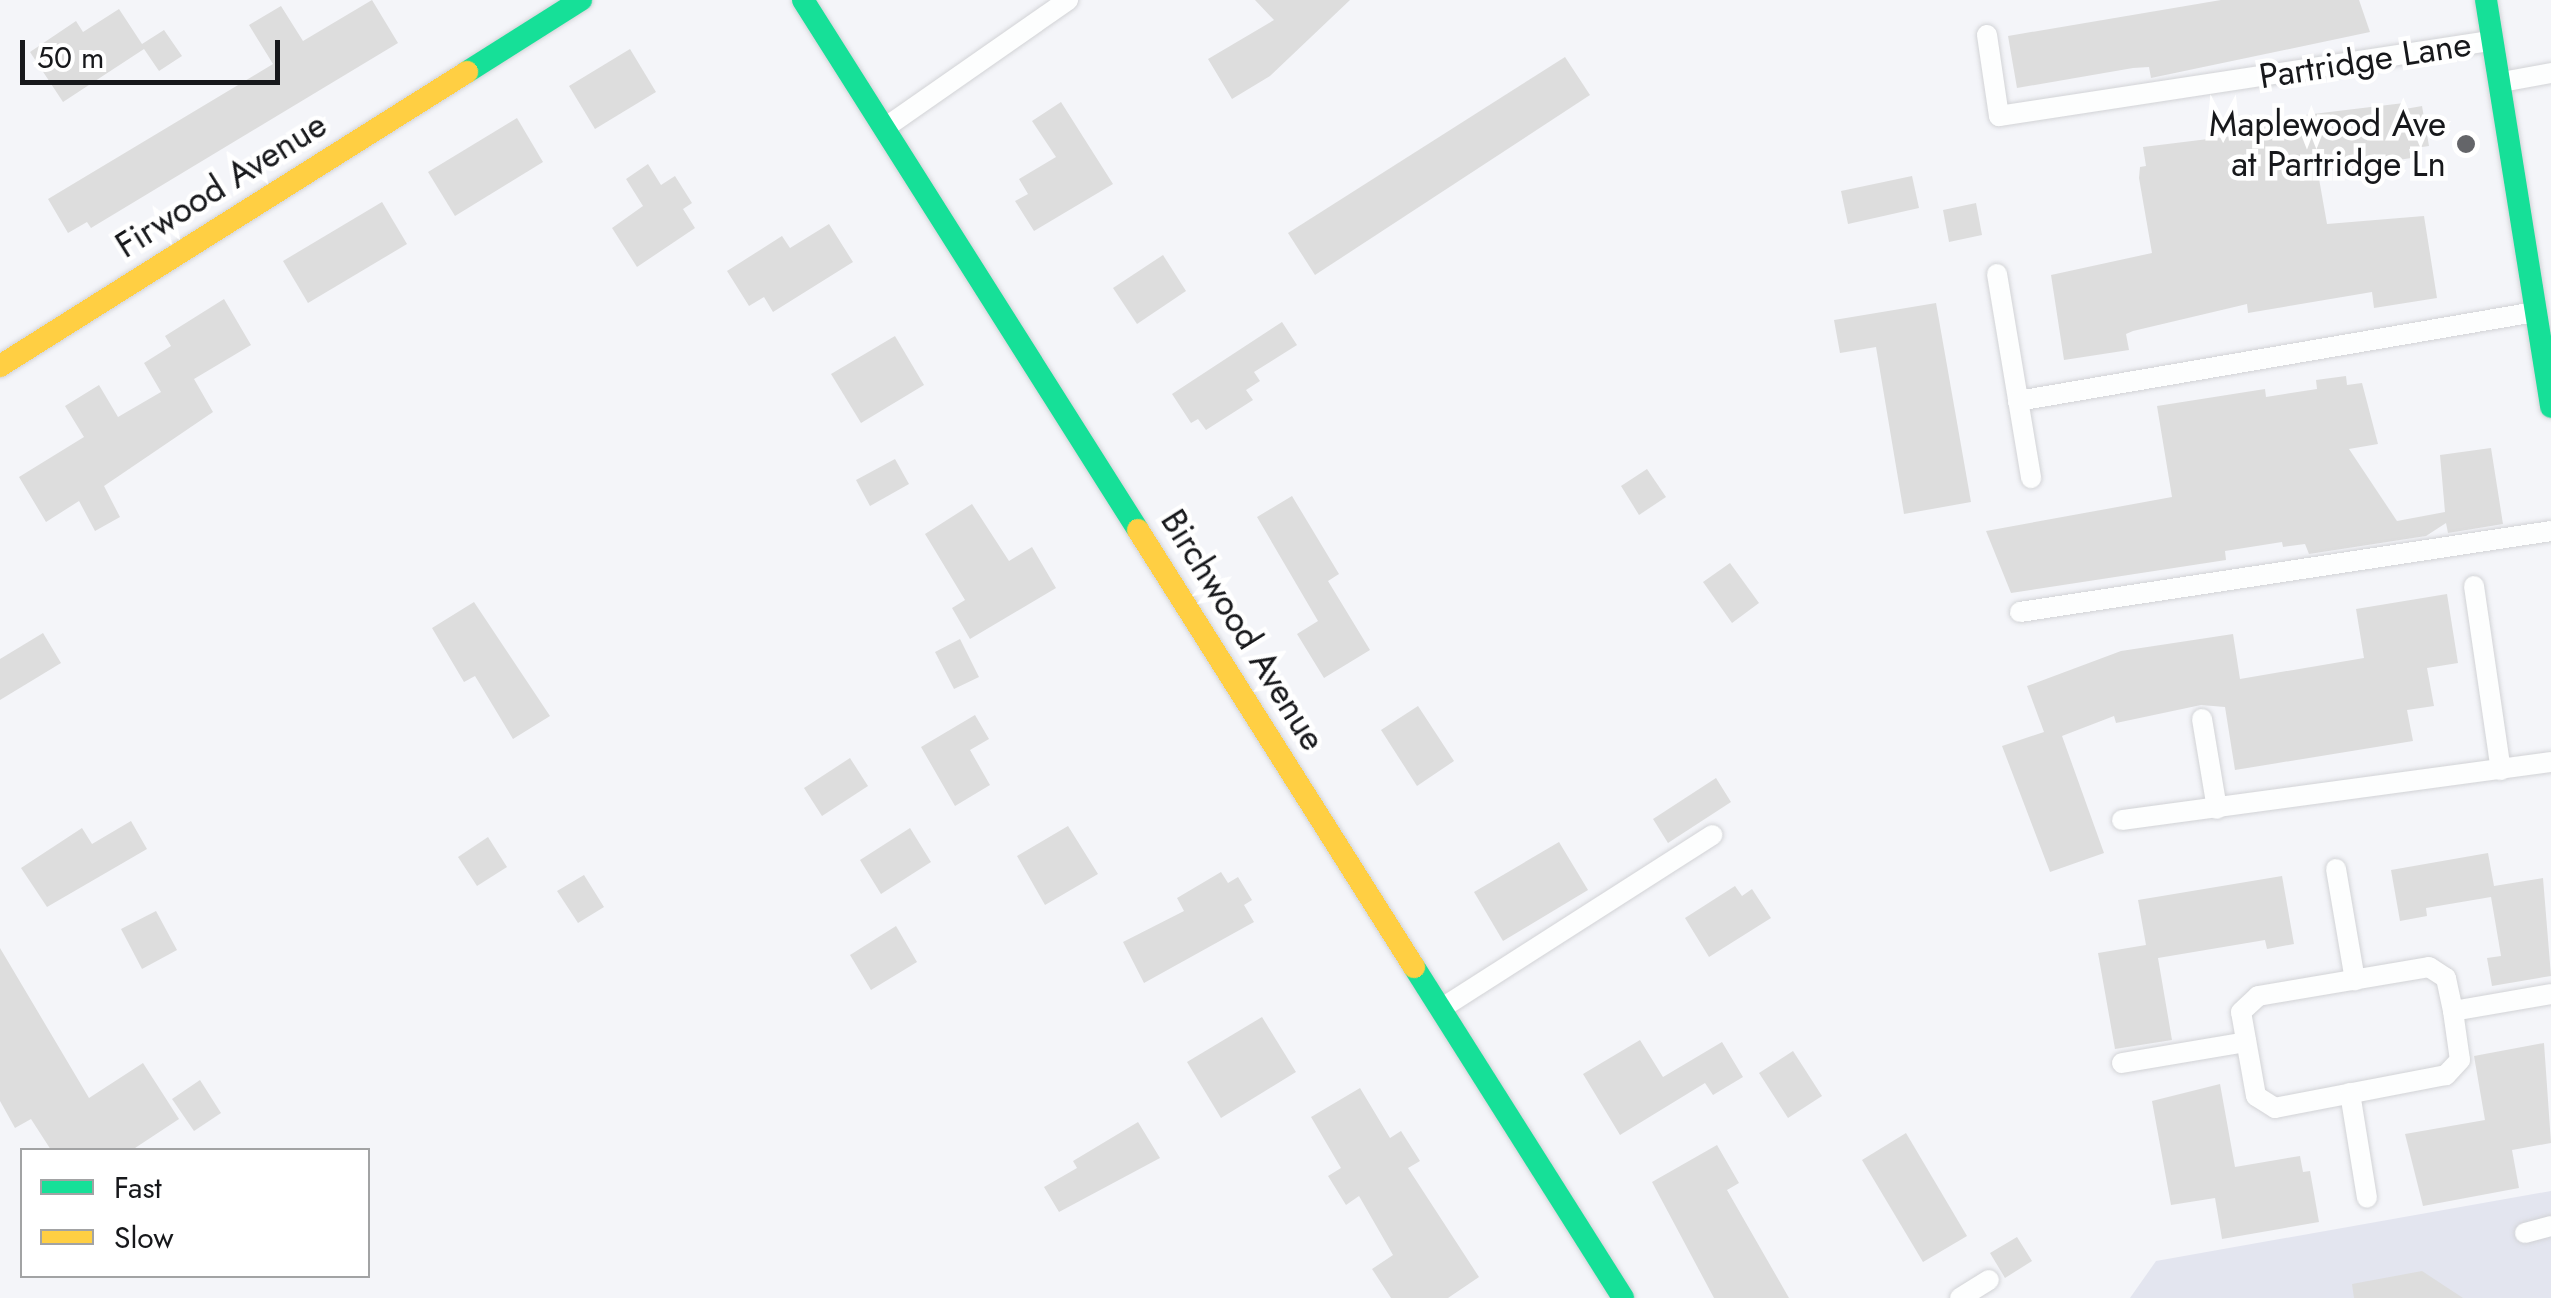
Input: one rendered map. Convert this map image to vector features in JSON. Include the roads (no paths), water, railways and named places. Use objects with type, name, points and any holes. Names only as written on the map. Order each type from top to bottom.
[{"type":"street","name":"Firwood Avenue","points":[[0,366],[582,0]]},
{"type":"street","name":"Birchwood Avenue","points":[[803,0],[1623,1298]]},
{"type":"street","points":[[2486,0],[2550,399]]},
{"type":"lane","points":[[884,128],[1068,0]]},
{"type":"lane","name":"Partridge Lane","points":[[1987,35],[2000,116],[2493,40]]},
{"type":"lane","points":[[2500,83],[2551,74]]},
{"type":"lane","points":[[1997,274],[2030,478]]},
{"type":"lane","points":[[2018,401],[2537,311]]},
{"type":"lane","points":[[2020,612],[2551,531]]},
{"type":"lane","points":[[2474,586],[2501,770]]},
{"type":"lane","points":[[2202,719],[2217,809]]},
{"type":"lane","points":[[2122,820],[2551,762]]},
{"type":"lane","points":[[1440,1009],[1712,835]]},
{"type":"lane","points":[[2336,869],[2354,980]]},
{"type":"lane","points":[[2429,968],[2446,978],[2453,1011],[2460,1060],[2446,1076],[2274,1108],[2256,1096],[2242,1012],[2258,996],[2429,968]]},
{"type":"lane","points":[[2453,1011],[2551,994]]},
{"type":"lane","points":[[2122,1064],[2246,1042]]},
{"type":"lane","points":[[2350,1094],[2367,1198]]},
{"type":"lane","points":[[2525,1233],[2551,1226]]},
{"type":"lane","points":[[1960,1298],[1988,1280]]},
{"type":"place","name":"Maplewood Ave at Partridge Ln","points":[[2466,144]]}]
